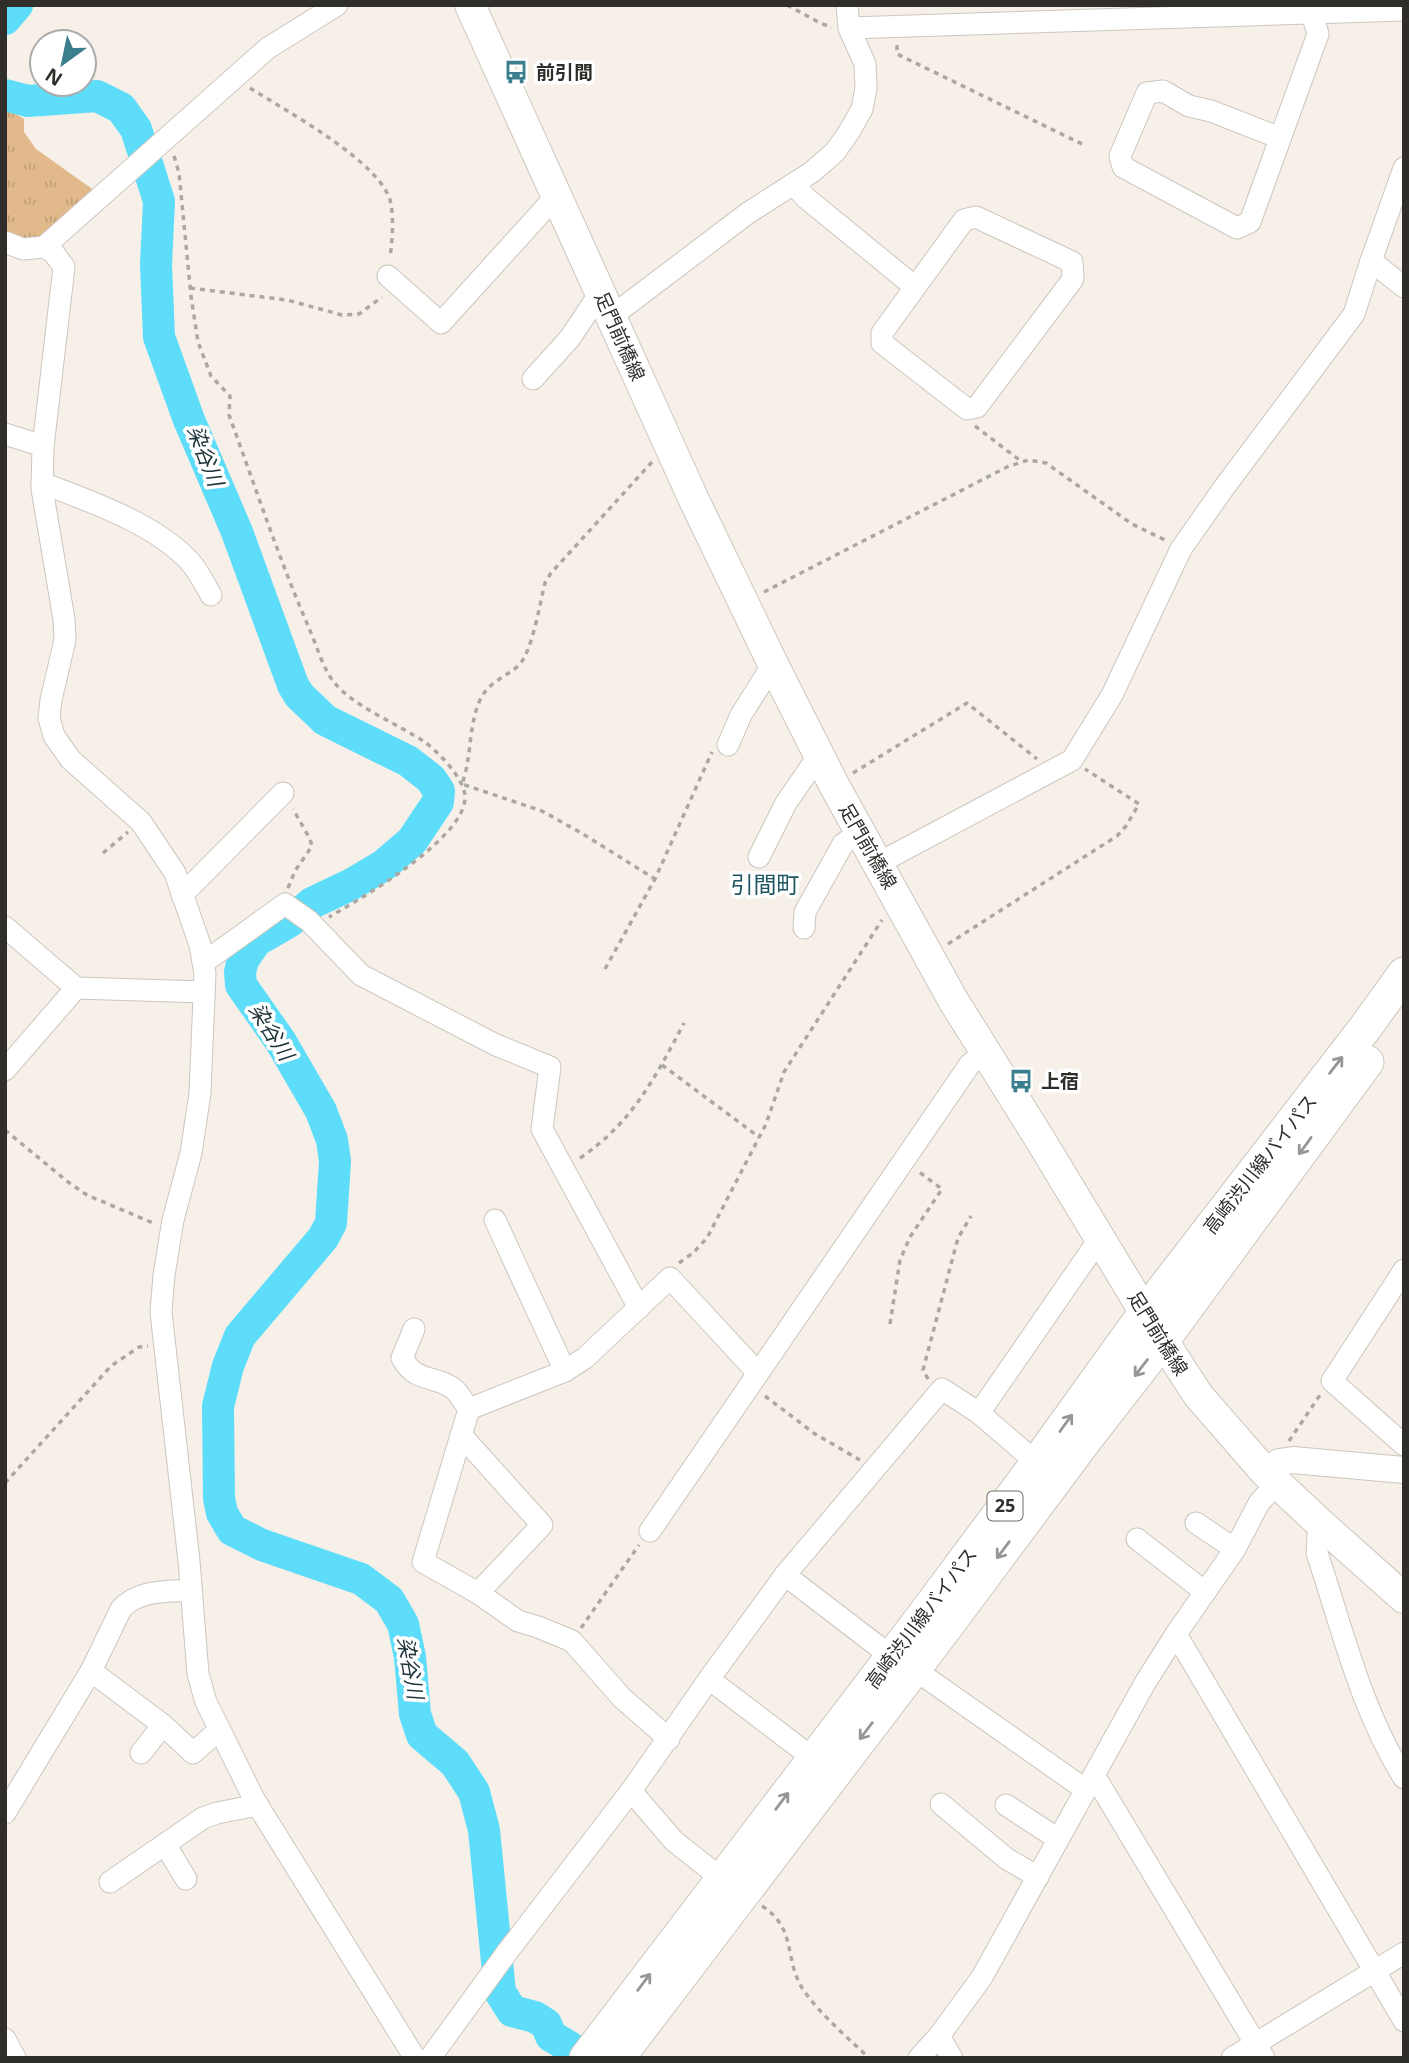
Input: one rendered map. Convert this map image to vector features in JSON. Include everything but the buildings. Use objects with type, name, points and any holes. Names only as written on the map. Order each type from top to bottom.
[{"type":"main road","name":"足門前橋線","points":[[470,5],[670,448],[773,664],[834,785],[984,1053],[1198,1395],[1275,1468],[1322,1526],[1404,1598]]},
{"type":"main road","name":"高崎渋川線バイパス","points":[[607,2051],[903,1663],[1086,1439],[1154,1326],[1404,974]]},
{"type":"main road","name":"高崎渋川線バイパス","points":[[732,1886],[814,1759],[903,1663],[1037,1463],[1154,1326],[1404,1012]]},
{"type":"street","points":[[533,379],[606,304],[793,184],[835,152],[862,109],[866,88],[865,64],[849,28],[847,5]]},
{"type":"street","points":[[44,247],[268,48],[331,7]]},
{"type":"street","points":[[849,28],[1404,10]]},
{"type":"street","points":[[1280,138],[1211,111],[1189,106],[1163,91],[1147,93],[1120,156],[1123,166],[1237,228],[1250,222],[1318,34],[1312,13]]},
{"type":"street","points":[[877,864],[1072,760],[1112,695],[1181,549],[1354,314],[1404,168]]},
{"type":"street","points":[[793,184],[806,198],[915,287]]},
{"type":"street","points":[[388,276],[441,323],[557,195]]},
{"type":"street","points":[[976,217],[1072,262],[1073,279],[976,407],[967,409],[882,343],[882,332],[915,287],[964,220],[976,217]]},
{"type":"street","points":[[5,242],[23,249],[44,247],[53,252],[64,267],[43,446],[42,483],[65,640],[49,718],[54,736],[71,760],[141,821],[175,873],[200,945],[203,963],[200,1093],[191,1153],[163,1275],[161,1311],[198,1674],[206,1702],[258,1805],[415,2058]]},
{"type":"street","points":[[1371,261],[1404,287]]},
{"type":"street","points":[[5,434],[43,446]]},
{"type":"street","points":[[42,483],[111,510],[175,548],[192,564],[211,595]]},
{"type":"street","points":[[721,748],[773,664]]},
{"type":"street","points":[[759,858],[786,803],[819,755]]},
{"type":"street","points":[[182,895],[283,793]]},
{"type":"street","points":[[804,929],[805,912],[843,844],[860,832]]},
{"type":"street","points":[[203,963],[285,904],[309,921],[361,975],[496,1045],[550,1067],[542,1129],[639,1308]]},
{"type":"street","points":[[5,927],[76,988],[204,992]]},
{"type":"street","points":[[5,1070],[76,988]]},
{"type":"street","points":[[650,1531],[970,1064],[984,1053]]},
{"type":"street","points":[[495,1220],[565,1371]]},
{"type":"street","points":[[979,1413],[1100,1238]]},
{"type":"street","points":[[1404,1270],[1332,1381],[1404,1445]]},
{"type":"street","points":[[469,1409],[565,1371],[585,1358],[670,1278],[754,1379]]},
{"type":"street","points":[[414,1329],[402,1358],[407,1367],[417,1374],[454,1389],[469,1409]]},
{"type":"street","points":[[430,2058],[631,1791],[785,1575],[942,1389],[979,1413],[1037,1463]]},
{"type":"street","points":[[469,1409],[423,1562],[478,1593],[517,1621],[572,1641],[622,1698],[669,1739]]},
{"type":"street","points":[[461,1435],[542,1525],[478,1593]]},
{"type":"street","points":[[919,2058],[982,1977],[1145,1683],[1235,1549],[1279,1462],[1293,1460],[1404,1470]]},
{"type":"street","points":[[1196,1523],[1235,1549]]},
{"type":"street","points":[[1322,1526],[1318,1535],[1317,1553],[1364,1695],[1385,1746],[1404,1778]]},
{"type":"street","points":[[1137,1539],[1205,1592]]},
{"type":"street","points":[[785,1575],[903,1663],[1090,1782],[1259,2051]]},
{"type":"street","points":[[5,1813],[91,1671],[121,1609],[128,1601],[149,1593],[191,1590]]},
{"type":"street","points":[[1176,1634],[1404,2021]]},
{"type":"street","points":[[91,1671],[163,1725],[193,1754],[219,1730]]},
{"type":"street","points":[[709,1679],[814,1759]]},
{"type":"street","points":[[141,1753],[163,1725]]},
{"type":"street","points":[[631,1791],[674,1841],[732,1886]]},
{"type":"street","points":[[941,1804],[1007,1859],[1038,1877]]},
{"type":"street","points":[[110,1882],[204,1818],[258,1805]]},
{"type":"street","points":[[1006,1805],[1058,1839]]},
{"type":"street","points":[[165,1844],[186,1879]]},
{"type":"street","points":[[1232,2058],[1259,2051],[1404,1953]]},
{"type":"street","points":[[939,2035],[952,2058]]},
{"type":"street","points":[[5,2039],[15,2058]]},
{"type":"path","points":[[787,5],[822,24],[849,28]]},
{"type":"path","points":[[897,27],[897,54],[1082,144]]},
{"type":"path","points":[[190,288],[287,300],[342,315],[359,314],[382,298],[388,276],[391,202],[371,170],[342,147],[234,79]]},
{"type":"path","points":[[165,140],[175,158],[179,173],[198,342],[211,376],[230,396],[229,415],[294,594],[332,680],[347,695],[427,744],[447,762],[462,785],[465,798],[458,817],[437,844],[357,901],[327,918],[309,921]]},
{"type":"path","points":[[975,426],[1022,462]]},
{"type":"path","points":[[462,785],[468,768],[473,722],[480,700],[489,685],[519,664],[527,653],[545,583],[551,573],[647,466],[670,448]]},
{"type":"path","points":[[744,602],[1007,467],[1028,460],[1046,463],[1132,524],[1181,549]]},
{"type":"path","points":[[834,785],[967,703],[1053,771]]},
{"type":"path","points":[[605,969],[655,879],[721,748]]},
{"type":"path","points":[[928,957],[1116,836],[1126,826],[1139,804],[1072,760]]},
{"type":"path","points":[[462,785],[542,811],[655,879]]},
{"type":"path","points":[[283,793],[312,846],[295,871],[285,904]]},
{"type":"path","points":[[103,853],[141,821]]},
{"type":"path","points":[[670,1278],[670,1270],[693,1253],[707,1238],[766,1124],[784,1072],[897,897]]},
{"type":"path","points":[[564,1169],[601,1144],[634,1109],[684,1023]]},
{"type":"path","points":[[662,1065],[759,1137]]},
{"type":"path","points":[[5,1130],[88,1195],[172,1231]]},
{"type":"path","points":[[890,1324],[900,1260],[910,1237],[942,1189],[904,1160]]},
{"type":"path","points":[[942,1389],[927,1378],[923,1370],[958,1238],[971,1216]]},
{"type":"path","points":[[5,1483],[111,1366],[139,1347],[165,1344]]},
{"type":"path","points":[[754,1379],[815,1434],[874,1468]]},
{"type":"path","points":[[1275,1468],[1325,1387],[1332,1381]]},
{"type":"path","points":[[572,1641],[650,1531]]},
{"type":"path","points":[[732,1886],[777,1919],[786,1933],[794,1974],[805,1992],[822,2013],[869,2058]]},
{"type":"green space","points":[[5,107],[24,119],[24,132],[36,149],[102,196],[44,247],[5,242]]},
{"type":"waterway","name":"染谷川","points":[[5,19],[17,5]]},
{"type":"waterway","name":"染谷川","points":[[5,95],[28,101],[97,96],[121,108],[136,129],[159,201],[156,265],[159,337],[189,420],[237,532],[293,685],[299,695],[325,720],[408,761],[431,779],[439,791],[438,802],[412,841],[384,865],[312,903],[289,922],[256,941],[243,960],[241,985],[281,1042],[321,1111],[332,1140],[335,1161],[331,1223],[323,1238],[240,1336],[228,1366],[218,1406],[219,1498],[222,1513],[232,1530],[262,1545],[361,1579],[389,1600],[403,1624],[410,1657],[415,1714],[422,1735],[455,1763],[474,1792],[484,1830],[500,1992],[512,2011],[535,2017],[546,2024],[551,2036],[588,2058]]},
{"type":"place","name":"前引間","points":[[516,72]]},
{"type":"place","name":"上宿","points":[[1021,1081]]},
{"type":"district","name":"引間町","points":[[765,885]]}]
